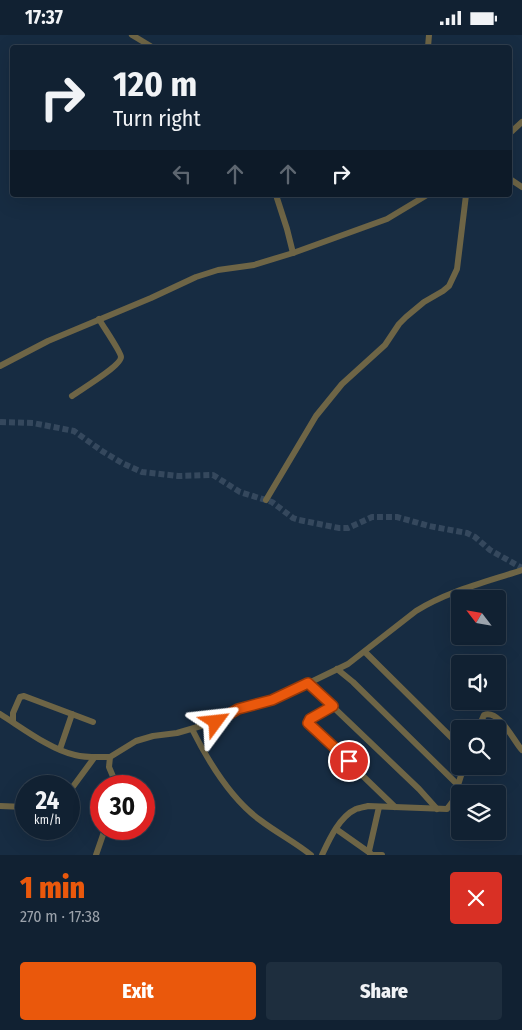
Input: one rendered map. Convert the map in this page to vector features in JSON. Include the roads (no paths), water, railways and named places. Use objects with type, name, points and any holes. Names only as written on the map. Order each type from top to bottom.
[{"type":"street","points":[[132,35],[149,45]]},
{"type":"street","points":[[512,131],[522,122]]},
{"type":"street","points":[[277,197],[294,253]]},
{"type":"street","points":[[0,366],[48,341],[209,272],[254,265],[294,253],[387,219],[409,208],[424,197]]},
{"type":"street","points":[[266,500],[316,416],[342,384],[385,345],[406,317],[424,302],[449,286],[457,269],[466,197]]},
{"type":"street","points":[[72,396],[119,361],[120,354],[99,319]]},
{"type":"street","points":[[0,714],[60,749],[74,755],[94,758],[110,757],[136,741],[153,736],[177,733],[216,722],[238,709],[272,700],[337,669],[365,652],[427,604],[457,591],[522,570]]},
{"type":"street","points":[[365,652],[451,737]]},
{"type":"street","points":[[337,669],[353,682],[458,785],[461,775]]},
{"type":"street","points":[[308,683],[419,789],[437,809]]},
{"type":"street","points":[[13,721],[16,705],[20,697],[24,695],[93,722]]},
{"type":"street","points":[[333,706],[310,719],[308,723],[395,807]]},
{"type":"street","points":[[482,720],[484,715],[488,713],[494,714],[500,720]]},
{"type":"street","points":[[60,749],[72,714]]},
{"type":"street","points":[[506,727],[522,750]]},
{"type":"street","points":[[192,729],[208,757],[236,798],[262,821],[280,831],[311,855]]},
{"type":"street","points":[[110,757],[109,767],[112,775]]},
{"type":"street","points":[[80,777],[94,758]]},
{"type":"street","points":[[322,855],[336,829],[356,809],[395,807],[444,810],[451,804]]},
{"type":"street","points":[[0,806],[15,807]]},
{"type":"street","points":[[370,853],[379,807]]},
{"type":"street","points":[[336,829],[370,853],[382,855]]},
{"type":"street","points":[[96,855],[101,840]]},
{"type":"tunnel","points":[[0,422],[33,423],[74,431],[102,451],[142,472],[178,476],[213,475],[240,492],[272,502],[293,518],[299,520],[348,528],[372,517],[397,517],[429,526],[467,533],[475,537],[490,550],[522,568]]}]
